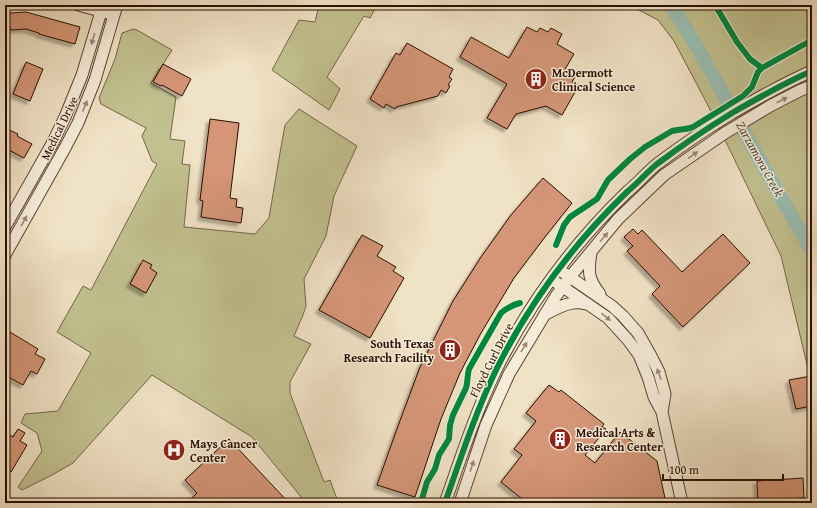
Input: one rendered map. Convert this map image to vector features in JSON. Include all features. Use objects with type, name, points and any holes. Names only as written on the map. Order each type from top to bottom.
[{"type":"street","points":[[78,5],[116,10]]},
{"type":"street","name":"Medical Drive","points":[[5,227],[65,117],[82,75],[102,8]]},
{"type":"street","name":"Medical Drive","points":[[5,255],[78,123],[95,80],[116,10]]},
{"type":"street","name":"Floyd Curl Drive","points":[[445,503],[473,420],[497,368],[515,334],[551,279],[570,254],[614,205],[656,165],[703,131],[747,104],[783,84],[812,71]]},
{"type":"street","name":"Floyd Curl Drive","points":[[460,503],[486,425],[509,374],[556,296],[618,219],[664,175],[711,142],[770,106],[812,86]]},
{"type":"street","points":[[703,131],[711,142]]},
{"type":"street","points":[[591,252],[589,274],[592,285],[605,301]]},
{"type":"street","points":[[559,268],[612,306],[638,333],[659,372],[665,394],[662,412]]},
{"type":"street","points":[[551,279],[608,318],[635,349],[644,366],[654,397],[662,412],[682,503]]},
{"type":"street","points":[[545,314],[570,303],[580,303],[590,306]]},
{"type":"street","points":[[453,481],[466,486]]},
{"type":"shaded area","points":[[319,5],[377,5],[370,18],[364,16],[327,77],[340,89],[329,110],[272,70],[299,20],[315,22]]},
{"type":"shaded area","points":[[567,5],[812,5],[812,385],[781,256],[713,115],[674,41],[658,20],[633,7]]},
{"type":"shaded area","points":[[133,29],[172,50],[151,83],[176,97],[170,139],[185,141],[182,164],[190,165],[184,227],[255,234],[269,218],[285,125],[299,109],[357,146],[334,196],[326,236],[304,279],[306,306],[294,336],[311,344],[290,382],[290,393],[324,482],[330,480],[337,499],[336,503],[306,503],[252,437],[152,375],[73,463],[22,490],[18,487],[42,451],[37,433],[21,423],[25,414],[58,411],[91,353],[57,332],[83,286],[91,290],[157,164],[152,161],[142,136],[146,128],[101,104],[99,98],[115,59],[122,33]]},
{"type":"building","points":[[26,12],[80,27],[75,44],[26,29],[10,30],[10,26],[5,26],[5,16],[9,16],[10,13]]},
{"type":"building","name":"McDermott Clinical Science","points":[[527,27],[537,32],[540,28],[548,32],[551,28],[562,34],[557,44],[574,54],[564,71],[575,77],[572,82],[579,85],[562,115],[546,106],[516,114],[507,129],[487,118],[507,84],[460,57],[471,37],[509,58]]},
{"type":"building","points":[[407,43],[453,69],[449,77],[452,79],[448,85],[450,86],[446,93],[441,90],[438,96],[396,107],[395,109],[386,104],[384,108],[370,99],[396,53],[400,55]]},
{"type":"building","points":[[26,62],[43,69],[30,101],[13,94]]},
{"type":"building","points":[[163,64],[191,79],[182,96],[162,85],[161,86],[153,82]]},
{"type":"building","points":[[210,119],[239,123],[230,198],[237,199],[236,207],[243,208],[241,223],[201,217],[203,201],[200,200]]},
{"type":"building","points":[[5,128],[18,134],[17,136],[32,144],[24,158],[5,148]]},
{"type":"building","name":"South Texas Research Facility","points":[[543,178],[572,203],[514,278],[481,333],[460,373],[441,419],[415,497],[377,485],[420,367],[453,301],[481,257],[511,215]]},
{"type":"building","points":[[633,229],[638,234],[642,230],[682,272],[723,234],[750,263],[683,327],[652,294],[660,286],[627,251],[633,246],[624,237]]},
{"type":"building","points":[[362,235],[383,246],[377,256],[396,267],[393,271],[404,278],[370,338],[319,310]]},
{"type":"building","points":[[143,260],[152,265],[150,268],[157,273],[146,293],[130,284]]},
{"type":"building","points":[[5,329],[38,349],[35,354],[45,359],[37,374],[31,371],[23,385],[5,375]]},
{"type":"building","points":[[811,376],[812,406],[796,409],[789,380]]},
{"type":"building","name":"Medical Arts & Research Center","points":[[549,385],[559,392],[561,390],[604,424],[602,427],[606,429],[585,455],[595,463],[620,432],[657,461],[666,503],[527,503],[501,482],[522,455],[514,449],[536,421],[526,413]]},
{"type":"building","points":[[18,429],[25,433],[20,441],[27,445],[11,472],[5,468],[5,432],[13,437]]},
{"type":"building","points":[[229,439],[289,503],[196,503],[192,498],[197,493],[185,480]]},
{"type":"building","points":[[803,478],[804,498],[798,498],[799,503],[758,503],[757,481]]},
{"type":"waterway","name":"Zarzamora Creek","points":[[671,5],[697,47],[812,251]]},
{"type":"cycle path","points":[[715,5],[737,42],[750,59],[762,68]]},
{"type":"cycle path","points":[[556,245],[564,225],[570,217],[597,199],[608,180],[630,159],[645,147],[672,131],[693,127],[743,96],[752,87],[758,72],[762,68],[812,40]]},
{"type":"cycle path","points":[[445,503],[469,434],[497,368],[539,296],[572,252],[628,191],[657,164],[703,131],[732,113],[761,96],[812,71]]},
{"type":"cycle path","points":[[421,503],[427,482],[435,469],[439,455],[449,439],[450,425],[453,415],[466,388],[469,369],[501,313],[520,303]]},
{"type":"place","name":"McDermott Clinical Science","points":[[536,79]]},
{"type":"place","name":"South Texas Research Facility","points":[[450,350]]},
{"type":"place","name":"Medical Arts & Research Center","points":[[560,439]]},
{"type":"place","name":"Mays Cancer Center","points":[[174,450]]}]
